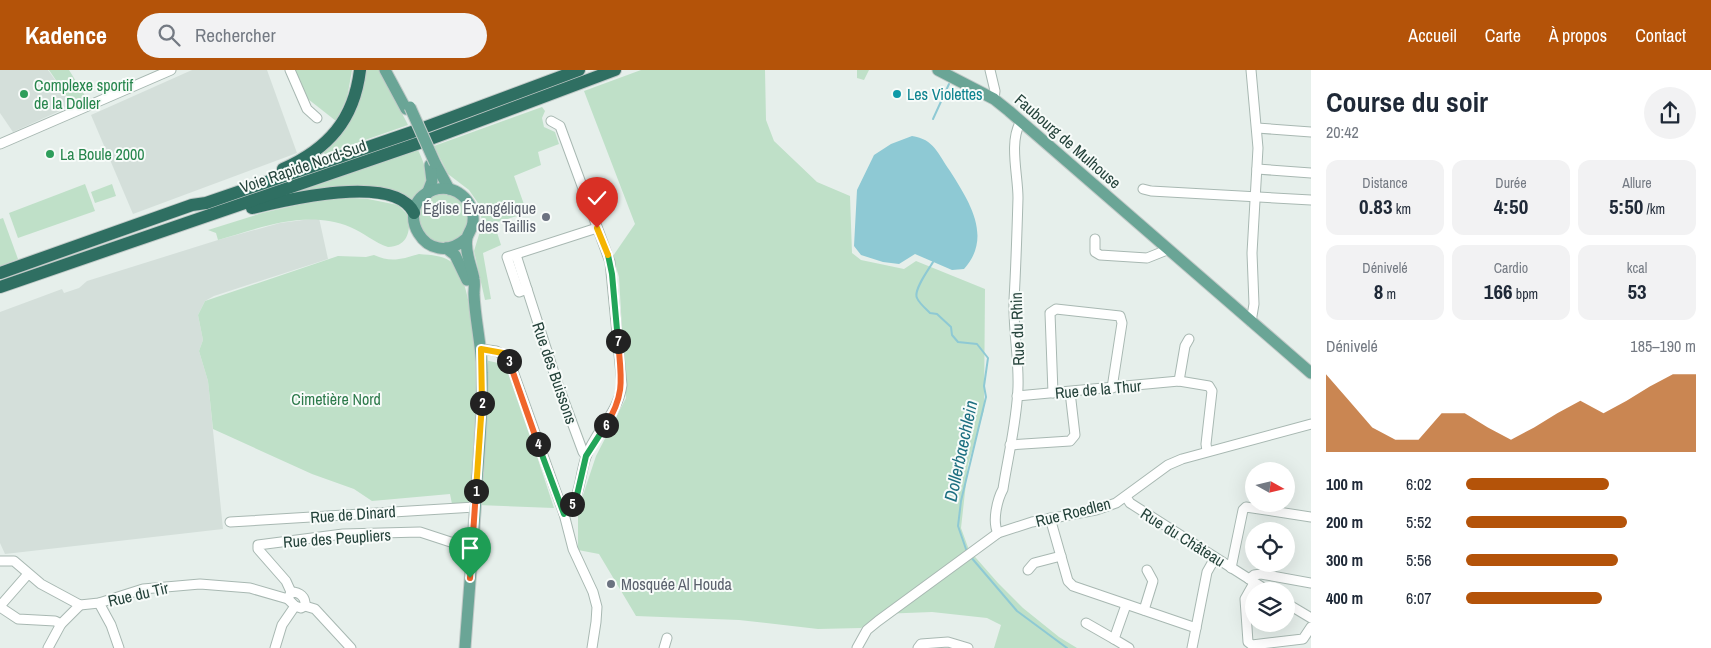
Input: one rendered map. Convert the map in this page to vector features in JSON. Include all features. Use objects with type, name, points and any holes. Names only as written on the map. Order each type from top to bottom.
[{"type":"highway","points":[[192,205],[207,196],[275,172],[316,151],[341,126],[355,91],[360,70]]},
{"type":"highway","name":"Voie Rapide Nord-Sud","points":[[0,273],[192,205],[206,203],[415,131],[578,70]]},
{"type":"highway","name":"Voie Rapide Nord-Sud","points":[[0,287],[425,141],[615,70]]},
{"type":"highway","points":[[198,219],[279,202],[343,192],[380,194],[400,200],[412,208],[414,213]]},
{"type":"main road","points":[[385,70],[408,108]]},
{"type":"main road","points":[[391,70],[433,164],[449,189]]},
{"type":"main road","name":"Faubourg de Mulhouse","points":[[938,70],[994,99],[1311,374]]},
{"type":"main road","points":[[433,164],[432,181],[426,194],[416,206],[414,213],[415,228],[419,236],[431,246],[446,248],[454,246],[467,238]]},
{"type":"main road","points":[[426,194],[433,190],[449,189],[463,195],[472,208],[473,224],[467,238],[474,281],[481,349],[482,412],[465,648]]},
{"type":"main road","points":[[446,248],[455,255],[463,268],[474,295]]},
{"type":"street","points":[[0,144],[171,70]]},
{"type":"street","points":[[290,70],[307,109],[318,118]]},
{"type":"street","points":[[990,70],[995,91],[994,99]]},
{"type":"street","points":[[1251,70],[1257,128],[1257,169],[1252,253],[1254,304],[1251,322]]},
{"type":"street","points":[[551,121],[560,126],[610,262],[622,385],[620,400],[586,456],[577,495],[570,508],[564,514]]},
{"type":"street","name":"Rue du Rhin","points":[[998,533],[994,527],[1018,396],[1018,350],[1015,341],[1014,299],[1018,196],[1016,130],[1020,123]]},
{"type":"street","points":[[1257,128],[1311,132]]},
{"type":"street","points":[[1257,169],[1311,173]]},
{"type":"street","points":[[1143,189],[1311,200]]},
{"type":"street","name":"Rue des Buissons","points":[[586,456],[557,382],[527,289],[511,256],[597,228]]},
{"type":"street","points":[[1095,239],[1095,252],[1100,255],[1147,258],[1167,250]]},
{"type":"street","points":[[1053,393],[1050,313],[1056,309],[1120,316],[1122,323],[1112,388]]},
{"type":"street","points":[[1179,381],[1184,346],[1189,339]]},
{"type":"street","points":[[481,349],[496,350],[508,357],[564,514],[574,552],[593,592],[597,606],[592,648]]},
{"type":"street","name":"Rue de la Thur","points":[[1018,396],[1179,381],[1210,386],[1212,391],[1206,444],[1207,451]]},
{"type":"street","points":[[1010,445],[1070,440],[1075,435],[1070,392]]},
{"type":"street","name":"Rue Roedlen","points":[[857,648],[867,630],[878,621],[998,533],[1050,518],[1096,510],[1126,497],[1168,465],[1207,451],[1311,424]]},
{"type":"street","name":"Rue du Château","points":[[1126,497],[1130,503],[1252,581]]},
{"type":"street","name":"Rue de Dinard","points":[[230,522],[475,507]]},
{"type":"street","points":[[1231,568],[1243,510],[1246,507],[1311,517]]},
{"type":"street","points":[[1050,518],[1068,581],[1073,586],[1196,628]]},
{"type":"street","name":"Rue des Peupliers","points":[[290,595],[286,581],[258,549],[258,545],[343,534],[420,532],[472,549]]},
{"type":"street","points":[[1028,570],[1034,563],[1061,556]]},
{"type":"street","points":[[1192,648],[1207,572],[1215,558]]},
{"type":"street","points":[[0,561],[14,561],[28,574],[54,592],[80,605],[61,624],[48,648]]},
{"type":"street","points":[[1144,610],[1153,581],[1147,570]]},
{"type":"street","points":[[28,574],[0,606],[18,620],[56,621],[61,624]]},
{"type":"street","points":[[1311,583],[1261,574],[1254,575],[1245,598],[1248,642],[1252,645],[1303,639],[1311,627]]},
{"type":"street","name":"Rue du Tir","points":[[80,605],[99,603],[143,589],[200,584],[250,588],[290,595]]},
{"type":"street","points":[[305,606],[302,595],[298,592],[290,595],[295,606],[315,609],[351,648]]},
{"type":"street","points":[[99,603],[111,626],[119,648]]},
{"type":"street","points":[[1114,639],[1126,605]]},
{"type":"street","points":[[276,648],[282,626],[295,606]]},
{"type":"street","points":[[1295,608],[1311,618]]},
{"type":"street","points":[[1086,623],[1129,648]]},
{"type":"street","points":[[664,648],[667,638]]},
{"type":"street","points":[[918,648],[921,644],[948,642],[968,648]]},
{"type":"shaded area","points":[[0,70],[48,70],[73,105],[13,132],[0,113]]},
{"type":"shaded area","points":[[192,70],[267,70],[297,153],[133,214],[91,115]]},
{"type":"shaded area","points":[[319,218],[328,259],[214,296],[205,301],[198,315],[203,340],[199,351],[208,381],[223,529],[5,554],[0,543],[0,312],[62,289],[64,293],[79,288],[87,281],[218,240],[280,223]]},
{"type":"green space","points":[[49,70],[69,70],[87,99],[73,105]]},
{"type":"green space","points":[[294,70],[352,70],[347,98],[336,121],[308,99]]},
{"type":"green space","points":[[365,70],[380,70],[408,125],[325,154],[323,152],[348,124]]},
{"type":"green space","points":[[641,70],[765,70],[766,120],[774,141],[817,182],[850,196],[852,253],[861,260],[904,269],[916,261],[985,289],[984,410],[968,465],[961,528],[969,550],[998,583],[1023,608],[1059,637],[1077,648],[994,648],[1001,625],[987,618],[932,612],[880,614],[861,628],[818,629],[739,620],[636,616],[599,554],[578,550],[578,510],[596,456],[626,398],[619,277],[613,256],[635,224],[584,91]]},
{"type":"green space","points":[[857,70],[869,70],[864,80],[857,78]]},
{"type":"green space","points":[[542,107],[545,111],[542,118],[544,127],[555,132],[559,144],[538,152],[541,165],[514,176],[527,213],[494,223],[501,245],[483,253],[491,299],[485,300],[474,251],[482,225],[480,206],[469,190],[448,174],[434,146]]},
{"type":"green space","points":[[418,150],[426,172],[426,178],[425,184],[412,202],[400,195],[286,196]]},
{"type":"green space","points":[[85,184],[95,211],[18,238],[9,213]]},
{"type":"green space","points":[[112,184],[116,196],[95,203],[91,192]]},
{"type":"green space","points":[[438,193],[448,193],[461,200],[468,213],[468,223],[461,236],[448,243],[438,243],[429,239],[422,232],[418,223],[418,213],[422,204],[429,197]]},
{"type":"green space","points":[[332,197],[368,199],[398,205],[409,216],[408,233],[404,241],[395,246],[388,247],[350,227],[317,220],[283,222],[218,240],[216,233],[208,230],[262,213]]},
{"type":"green space","points":[[3,218],[18,259],[0,266],[0,219]]},
{"type":"green space","name":"Cimetière Nord","points":[[419,254],[443,258],[450,261],[457,268],[466,291],[472,321],[476,358],[507,365],[554,508],[452,504],[450,494],[372,501],[354,489],[312,474],[213,429],[208,381],[199,351],[203,340],[198,315],[205,301],[338,256],[366,257],[374,255],[391,260]]},
{"type":"water","points":[[912,136],[926,140],[939,153],[964,194],[975,219],[977,244],[973,257],[964,269],[952,270],[915,254],[899,264],[883,262],[861,255],[854,246],[857,190],[874,155],[891,144]]},
{"type":"waterway","name":"Dollerbaechlein","points":[[933,119],[949,84]]},
{"type":"waterway","name":"Dollerbaechlein","points":[[933,262],[917,290],[918,300],[930,313],[937,314],[951,327],[952,335],[958,342],[977,344],[988,358],[984,386],[986,397],[961,501],[958,526],[967,552]]},
{"type":"waterway","name":"Dollerbaechlein","points":[[970,556],[1017,611],[1067,648]]},
{"type":"place","name":"Complexe sportif de la Doller","points":[[24,94]]},
{"type":"place","name":"Les Violettes","points":[[897,94]]},
{"type":"place","name":"La Boule 2000","points":[[50,154]]},
{"type":"place","name":"Église Évangélique des Taillis","points":[[546,217]]},
{"type":"place","name":"Mosquée Al Houda","points":[[611,584]]},
{"type":"route","points":[[470,578],[482,412],[481,349],[496,350],[508,357],[564,514],[570,508],[577,495],[586,456],[620,400],[622,385],[612,274],[610,262],[597,228]]}]
